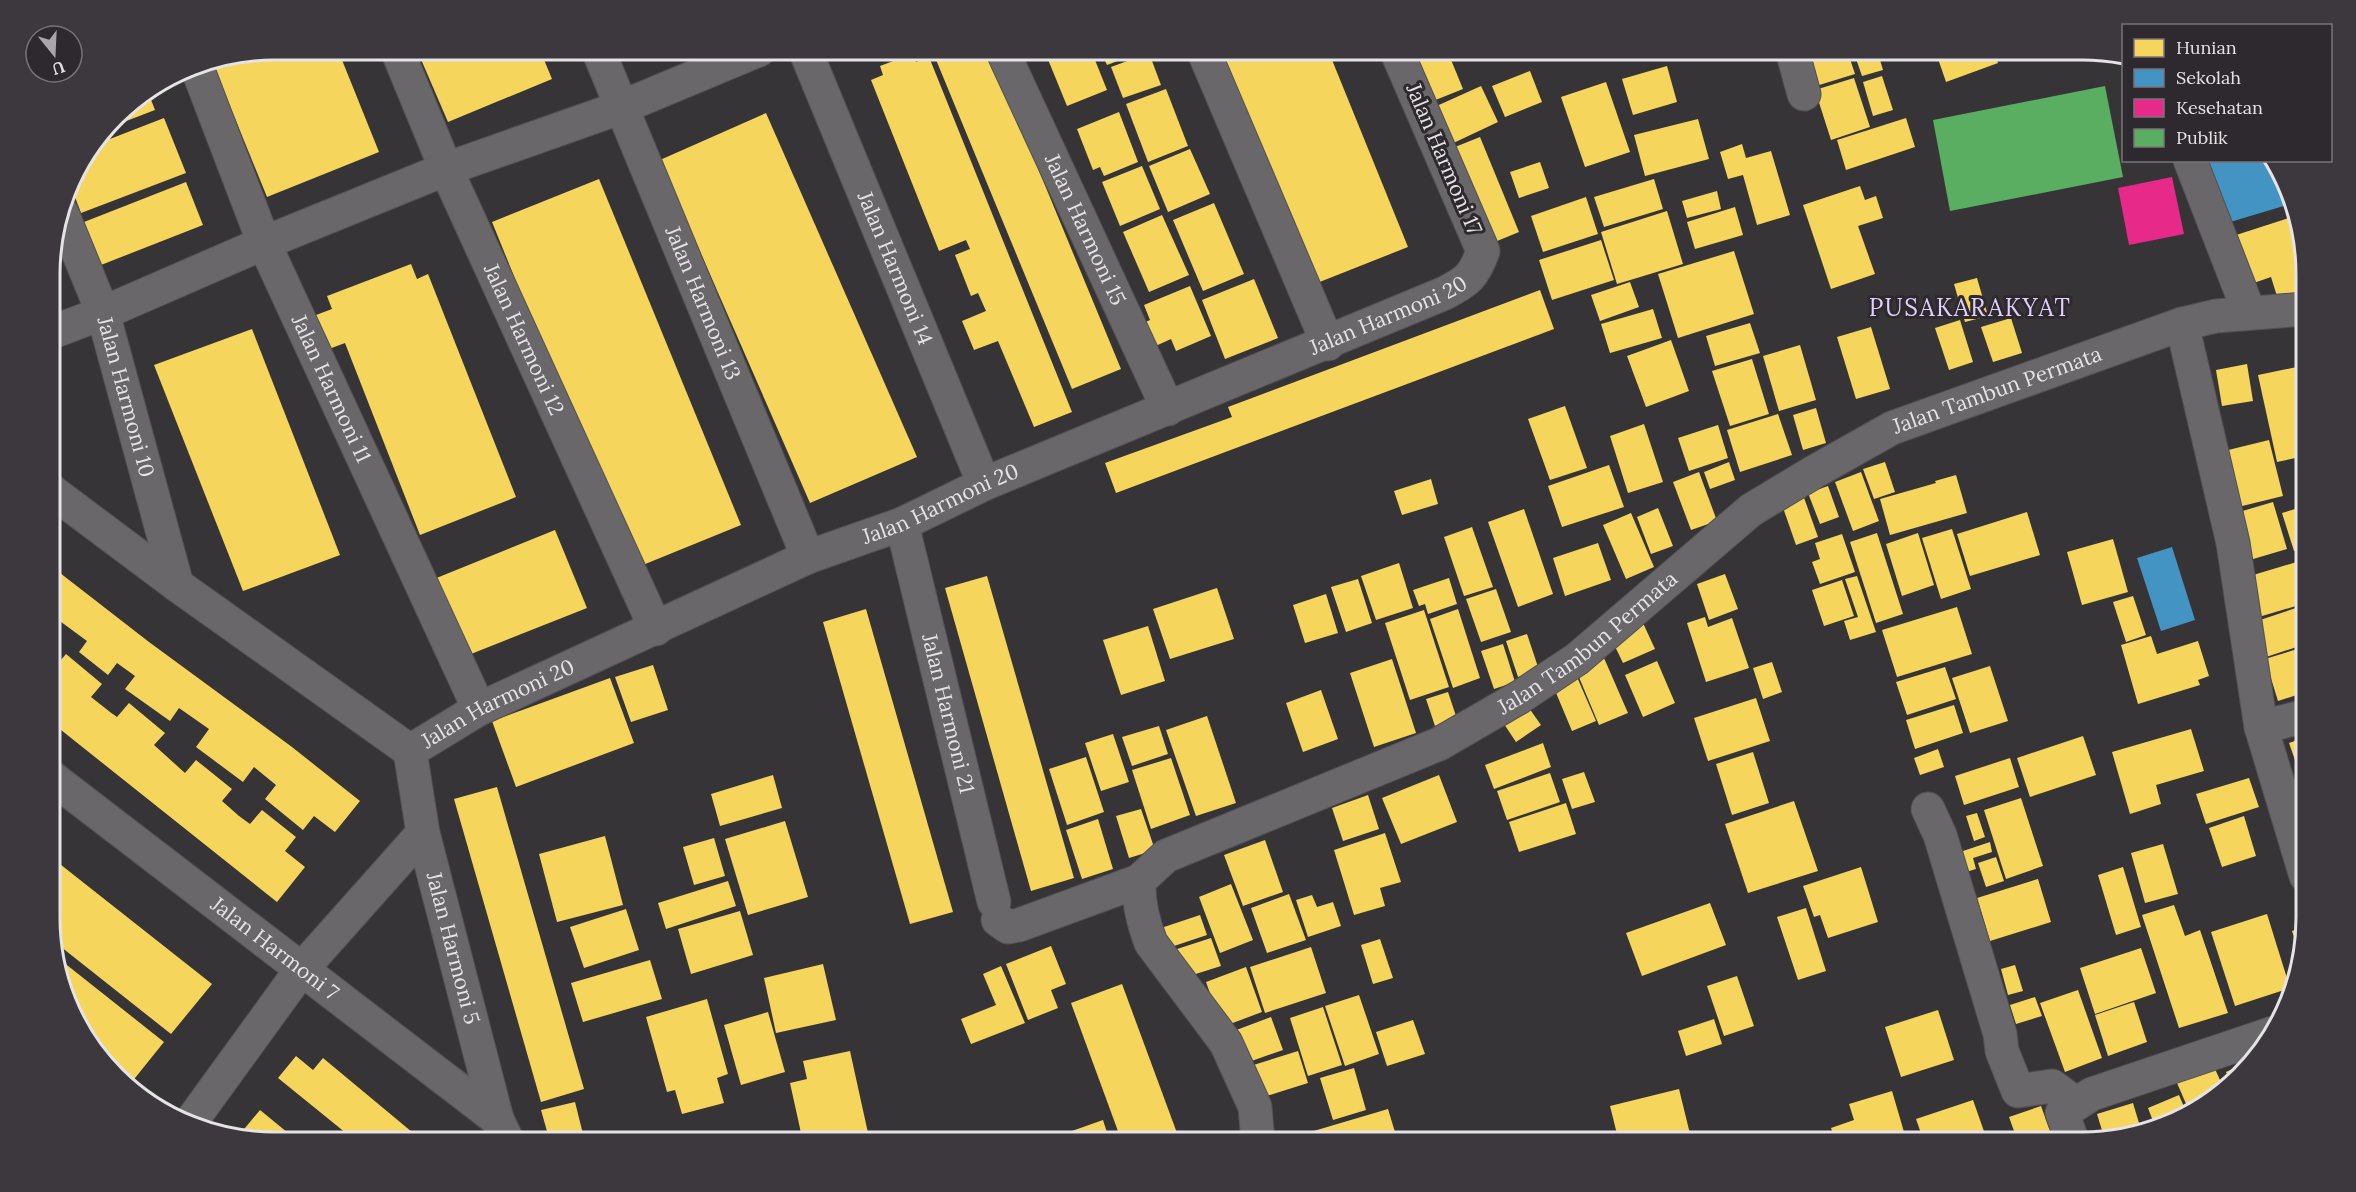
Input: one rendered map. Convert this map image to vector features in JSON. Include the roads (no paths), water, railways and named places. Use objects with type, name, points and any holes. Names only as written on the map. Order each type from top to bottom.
[{"type":"street","name":"Jalan Harmoni 12","points":[[401,60],[446,169],[656,629]]},
{"type":"street","name":"Jalan Harmoni 13","points":[[602,60],[808,557]]},
{"type":"street","points":[[60,329],[446,169],[622,106],[735,60]]},
{"type":"street","name":"Jalan Harmoni 14","points":[[809,60],[984,484]]},
{"type":"street","name":"Jalan Harmoni 15","points":[[1007,60],[1168,409]]},
{"type":"street","points":[[1207,60],[1328,344]]},
{"type":"street","name":"Jalan Harmoni 17","points":[[1400,60],[1483,250],[1477,270]]},
{"type":"street","points":[[1795,60],[1804,94]]},
{"type":"street","name":"Jalan Harmoni 11","points":[[199,73],[264,243],[479,709]]},
{"type":"street","points":[[2191,162],[2249,312]]},
{"type":"street","name":"Jalan Harmoni 10","points":[[66,222],[103,313],[177,585]]},
{"type":"street","name":"Jalan Harmoni 20","points":[[410,751],[479,709],[808,557],[902,524],[984,484],[1328,344],[1445,293],[1463,283],[1477,270]]},
{"type":"street","name":"Jalan Tambun Permata","points":[[1139,881],[1166,856],[1439,744],[1465,731],[1577,659],[1751,510],[1892,428],[2182,324],[2216,316],[2296,309]]},
{"type":"street","points":[[2182,324],[2233,543],[2261,727],[2296,836]]},
{"type":"street","points":[[60,497],[177,585],[410,751]]},
{"type":"street","name":"Jalan Harmoni 21","points":[[902,524],[996,911],[1002,925],[1019,926],[1139,881]]},
{"type":"street","points":[[2261,727],[2296,719]]},
{"type":"street","name":"Jalan Harmoni 5","points":[[410,751],[423,833],[503,1131]]},
{"type":"street","name":"Jalan Harmoni 7","points":[[60,784],[301,970],[503,1131]]},
{"type":"street","points":[[1928,809],[1944,846],[2000,1034],[2002,1051],[2018,1091],[2052,1086],[2076,1104]]},
{"type":"street","points":[[194,1117],[301,970],[423,833]]},
{"type":"street","points":[[1139,881],[1138,898],[1151,943],[1226,1042],[1254,1107],[1257,1132]]},
{"type":"street","points":[[2069,1132],[2062,1113],[2092,1094],[2260,1038]]},
{"type":"district","name":"PUSAKARAKYAT","points":[[1970,308]]}]
